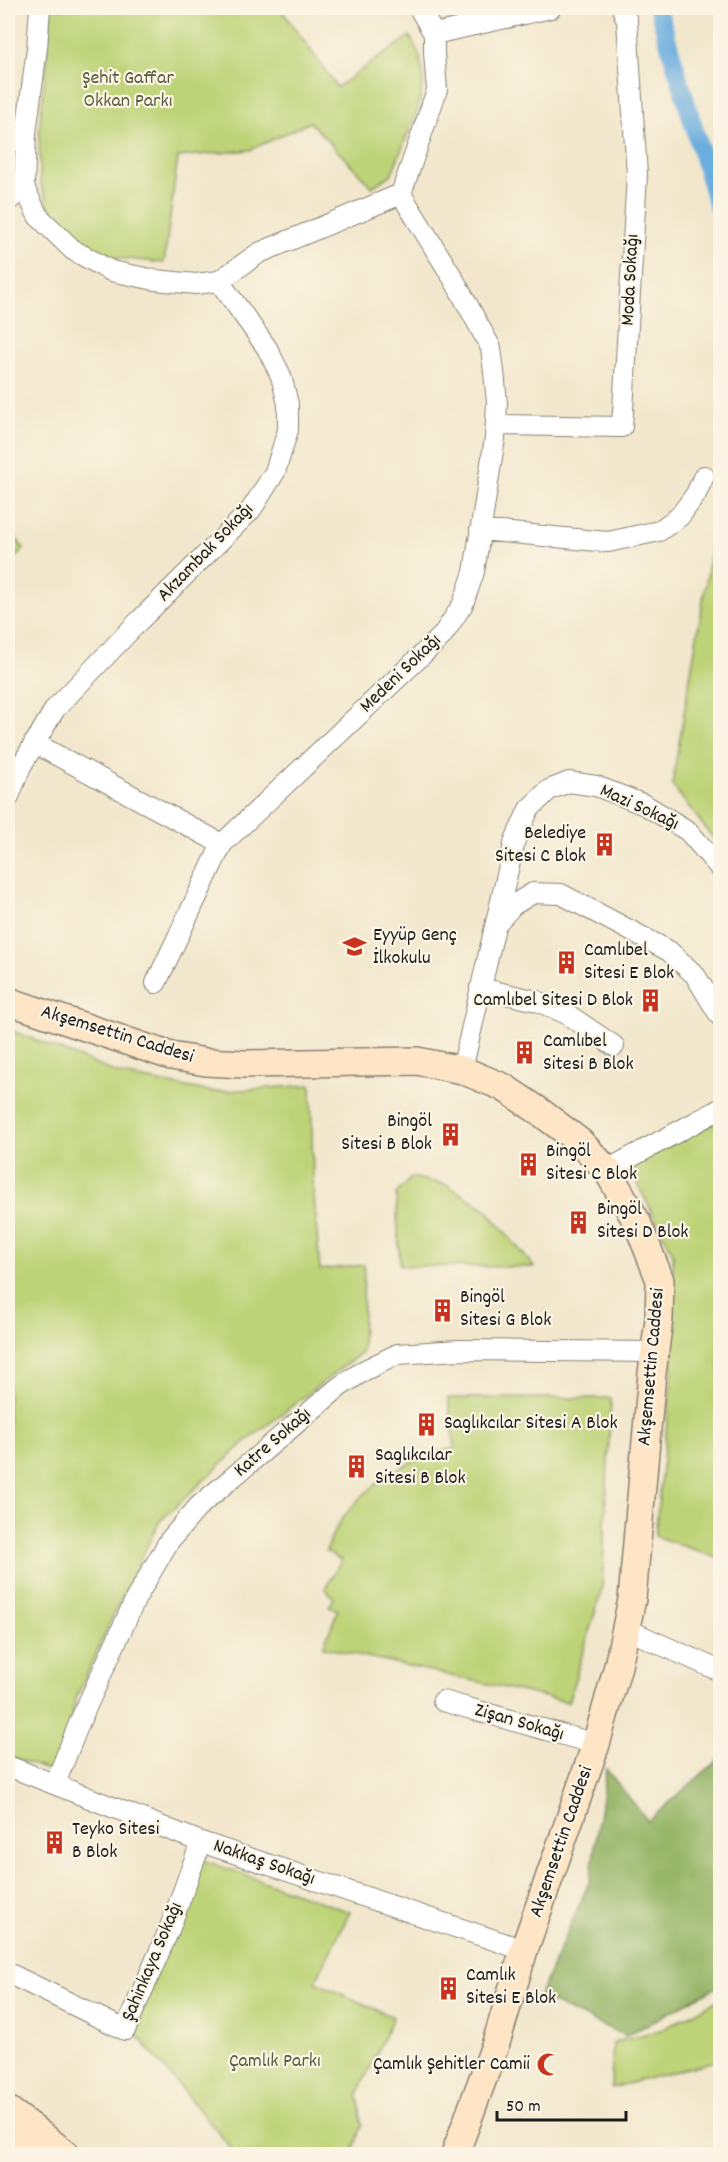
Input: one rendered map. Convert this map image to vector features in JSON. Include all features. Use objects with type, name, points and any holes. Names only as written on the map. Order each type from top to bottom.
[{"type":"street","points":[[40,8],[26,133],[24,187],[38,216],[73,250],[111,271],[155,280],[196,284],[219,281],[258,253],[401,194],[437,90],[434,34],[419,8]]},
{"type":"street","points":[[434,34],[551,8]]},
{"type":"street","name":"Moda Sokağı","points":[[496,425],[622,427],[637,175],[627,21],[622,8]]},
{"type":"street","points":[[8,201],[24,187]]},
{"type":"street","name":"Medeni Sokağı","points":[[222,844],[442,636],[463,604],[474,572],[496,425],[491,348],[453,278],[401,194]]},
{"type":"street","name":"Akzambak Sokağı","points":[[8,799],[14,765],[34,743],[55,708],[251,510],[275,472],[288,430],[288,404],[281,376],[267,348],[219,281]]},
{"type":"street","points":[[480,530],[608,542],[659,531],[680,516],[696,494],[704,476]]},
{"type":"street","points":[[34,743],[222,844],[156,983]]},
{"type":"street","name":"Mazi Sokağı","points":[[462,1070],[515,840],[529,809],[549,790],[569,782],[596,786],[645,805],[688,831],[720,868]]},
{"type":"street","name":"Mazi Sokağı","points":[[495,926],[513,905],[533,893],[561,894],[669,951],[695,975],[720,1016]]},
{"type":"street","points":[[480,988],[537,1001],[567,1014],[614,1046]]},
{"type":"street","name":"Akşemsettin Caddesi","points":[[8,1001],[171,1056],[206,1062],[243,1064],[417,1061],[462,1070],[503,1087],[580,1142],[607,1170],[637,1221],[660,1280],[659,1318],[632,1599],[618,1666],[596,1744],[524,1950],[496,2043],[455,2154]]},
{"type":"street","points":[[607,1170],[720,1109]]},
{"type":"street","name":"Katre Sokağı","points":[[55,1784],[80,1721],[132,1608],[170,1541],[199,1506],[339,1387],[365,1370],[398,1354],[458,1350],[655,1352]]},
{"type":"street","points":[[626,1629],[720,1671]]},
{"type":"street","name":"Zişan Sokağı","points":[[442,1701],[596,1744]]},
{"type":"street","name":"Nakkaş Sokağı","points":[[8,1766],[201,1842],[524,1950]]},
{"type":"street","name":"Şahinkaya Sokağı","points":[[8,1973],[125,2030],[169,1930],[201,1842]]},
{"type":"street","points":[[8,2110],[66,2154]]},
{"type":"street","points":[[8,2143],[26,2154]]},
{"type":"green space","name":"Şehit Gaffar Okkan Parkı","points":[[51,8],[280,8],[337,87],[410,36],[419,54],[424,78],[418,109],[391,175],[372,187],[310,122],[250,150],[178,157],[164,263],[111,257],[74,238],[49,207],[40,182],[39,128]]},
{"type":"green space","points":[[720,499],[720,847],[672,785]]},
{"type":"green space","points":[[8,528],[24,549],[8,564]]},
{"type":"green space","points":[[8,1029],[122,1075],[213,1092],[311,1085],[313,1184],[320,1270],[364,1265],[362,1352],[244,1443],[159,1522],[117,1607],[75,1701],[59,1774],[8,1756]]},
{"type":"green space","points":[[720,1120],[720,1559],[655,1536],[672,1375],[673,1254],[629,1167]]},
{"type":"green space","points":[[412,1177],[447,1185],[486,1209],[534,1267],[400,1266],[396,1194]]},
{"type":"green space","points":[[448,1398],[611,1398],[602,1589],[568,1702],[323,1647],[338,1610],[329,1607],[334,1598],[325,1589],[341,1560],[326,1551],[334,1532],[360,1498],[377,1484],[415,1461],[455,1448]]},
{"type":"green space","points":[[719,1759],[720,1985],[626,2036],[539,1997],[590,1880],[606,1769],[648,1821]]},
{"type":"green space","name":"Çamlık Parkı","points":[[200,1859],[350,1912],[315,1982],[393,2017],[358,2094],[362,2126],[352,2154],[236,2154],[135,2033],[147,1994]]},
{"type":"green space","points":[[720,1999],[720,2060],[611,2088],[613,2043],[663,2029]]},
{"type":"waterway","points":[[658,8],[720,214]]},
{"type":"place","name":"Belediye Sitesi C Blok","points":[[604,845]]},
{"type":"place","name":"Eyyüp Genç İlkokulu","points":[[355,947]]},
{"type":"place","name":"Camlıbel Sitesi E Blok","points":[[566,962]]},
{"type":"place","name":"Camlıbel Sitesi D Blok","points":[[651,1001]]},
{"type":"place","name":"Camlıbel Sitesi B Blok","points":[[525,1053]]},
{"type":"place","name":"Bingöl Sitesi B Blok","points":[[450,1134]]},
{"type":"place","name":"Bingöl Sitesi C Blok","points":[[528,1164]]},
{"type":"place","name":"Bingöl Sitesi D Blok","points":[[579,1222]]},
{"type":"place","name":"Bingöl Sitesi G Blok","points":[[442,1310]]},
{"type":"place","name":"Saglıkcılar Sitesi A Blok","points":[[426,1424]]},
{"type":"place","name":"Saglıkcılar Sitesi B Blok","points":[[357,1467]]},
{"type":"place","name":"Teyko Sitesi B Blok","points":[[54,1842]]},
{"type":"place","name":"Camlık Sitesi E Blok","points":[[448,1988]]},
{"type":"place","name":"Çamlık Şehitler Camii","points":[[548,2065]]}]
